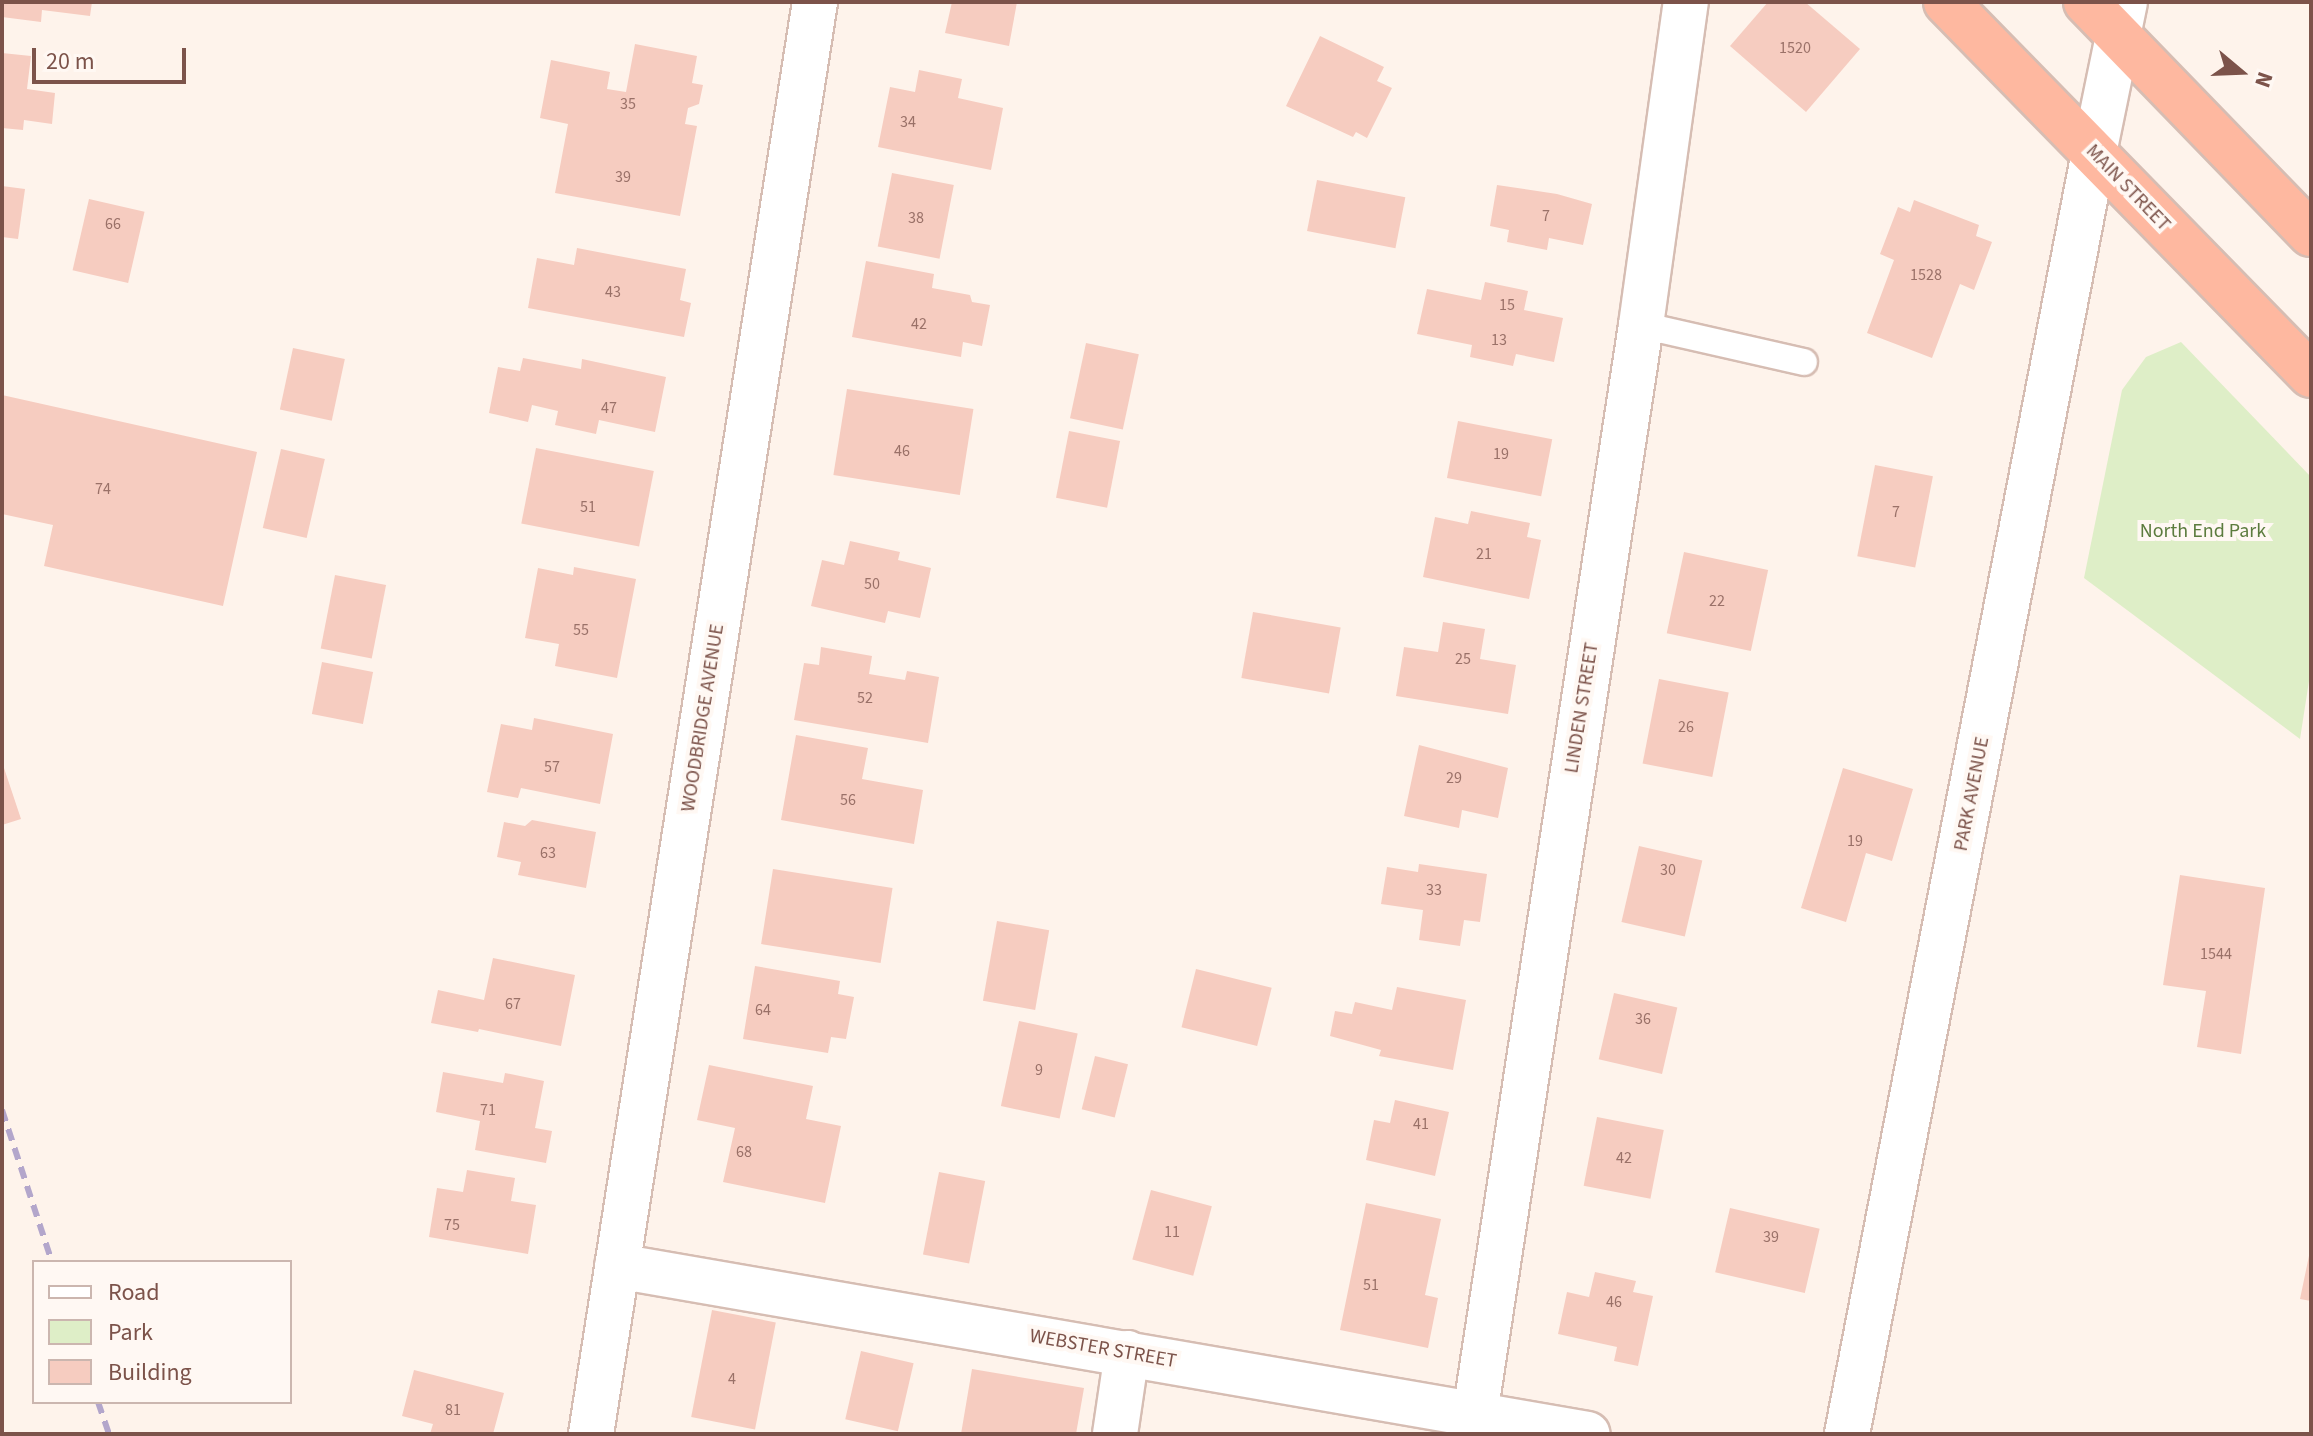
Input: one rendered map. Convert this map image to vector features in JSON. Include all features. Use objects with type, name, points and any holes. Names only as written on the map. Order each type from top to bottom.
[{"type":"highway","name":"MAIN STREET","points":[[1946,2],[2311,375]]},
{"type":"highway","points":[[2086,2],[2122,19],[2311,234]]},
{"type":"street","name":"WOODBRIDGE AVENUE","points":[[591,1434],[815,2]]},
{"type":"street","name":"LINDEN STREET","points":[[1475,1414],[1641,325],[1686,2]]},
{"type":"street","name":"PARK AVENUE","points":[[1847,1434],[2122,19]]},
{"type":"street","name":"WEBSTER STREET","points":[[617,1266],[1588,1434]]},
{"type":"street","points":[[1115,1434],[1127,1353]]},
{"type":"lane","points":[[1641,325],[1804,362]]},
{"type":"green space","name":"North End Park","points":[[2181,342],[2311,477],[2311,668],[2300,739],[2084,578],[2122,390],[2146,357]]},
{"type":"building","points":[[2,2],[92,2],[90,16],[42,10],[41,22],[2,17]]},
{"type":"building","points":[[952,2],[1017,2],[1009,46],[945,33]]},
{"type":"building","points":[[1768,2],[1805,2],[1860,49],[1806,112],[1730,46]]},
{"type":"building","points":[[1320,36],[1384,67],[1377,81],[1392,88],[1367,138],[1356,132],[1353,137],[1286,106]]},
{"type":"building","points":[[635,44],[697,56],[692,83],[703,85],[699,104],[688,108],[685,124],[697,126],[680,216],[555,193],[568,124],[540,118],[551,60],[610,72],[607,89],[626,92]]},
{"type":"building","points":[[2,53],[31,56],[27,89],[55,93],[52,124],[24,120],[23,130],[2,128]]},
{"type":"building","points":[[919,70],[962,79],[958,98],[1003,108],[991,170],[878,147],[890,87],[915,92]]},
{"type":"building","points":[[892,173],[954,185],[940,259],[878,247]]},
{"type":"building","points":[[1317,180],[1405,197],[1395,248],[1307,231]]},
{"type":"building","points":[[1497,185],[1557,194],[1592,204],[1583,245],[1549,238],[1547,250],[1507,242],[1509,230],[1490,226]]},
{"type":"building","points":[[2,186],[25,189],[18,239],[2,237]]},
{"type":"building","points":[[89,199],[145,212],[128,283],[73,270]]},
{"type":"building","points":[[1914,200],[1979,225],[1976,236],[1992,242],[1974,290],[1960,284],[1932,358],[1867,333],[1894,260],[1880,254],[1898,207],[1910,212]]},
{"type":"building","points":[[577,248],[686,269],[680,300],[691,303],[684,337],[528,308],[537,258],[574,265]]},
{"type":"building","points":[[866,261],[934,274],[932,288],[970,295],[972,302],[990,305],[982,346],[963,342],[961,357],[852,337]]},
{"type":"building","points":[[1485,282],[1528,291],[1524,310],[1563,318],[1554,362],[1516,354],[1513,366],[1470,357],[1472,345],[1417,334],[1427,289],[1481,300]]},
{"type":"building","points":[[1086,343],[1139,354],[1123,430],[1070,418]]},
{"type":"building","points":[[293,348],[345,359],[332,421],[280,410]]},
{"type":"building","points":[[523,358],[581,369],[582,359],[666,377],[655,432],[599,420],[596,434],[555,425],[558,411],[532,405],[528,422],[489,413],[498,367],[520,371]]},
{"type":"building","points":[[847,389],[973,409],[960,495],[833,475]]},
{"type":"building","points":[[2,395],[257,452],[223,606],[44,566],[53,525],[2,514]]},
{"type":"building","points":[[1458,421],[1552,439],[1541,496],[1447,478]]},
{"type":"building","points":[[1069,431],[1120,441],[1107,508],[1056,498]]},
{"type":"building","points":[[536,448],[654,471],[639,546],[521,524]]},
{"type":"building","points":[[281,449],[325,459],[307,538],[263,528]]},
{"type":"building","points":[[1875,465],[1933,476],[1915,568],[1857,556]]},
{"type":"building","points":[[1471,511],[1530,523],[1527,537],[1541,540],[1529,599],[1423,577],[1435,517],[1468,524]]},
{"type":"building","points":[[850,541],[900,552],[898,560],[931,568],[920,618],[888,611],[885,623],[811,606],[822,560],[844,565]]},
{"type":"building","points":[[1684,552],[1768,570],[1751,651],[1667,633]]},
{"type":"building","points":[[574,567],[636,579],[617,678],[555,666],[559,644],[525,638],[538,568],[573,575]]},
{"type":"building","points":[[335,575],[386,585],[372,659],[321,649]]},
{"type":"building","points":[[1253,612],[1341,627],[1329,693],[1241,678]]},
{"type":"building","points":[[1443,622],[1485,629],[1480,659],[1516,665],[1508,714],[1396,696],[1404,647],[1438,652]]},
{"type":"building","points":[[821,647],[872,656],[869,674],[905,680],[907,671],[939,677],[928,743],[794,720],[804,663],[819,665]]},
{"type":"building","points":[[322,662],[373,672],[363,724],[312,714]]},
{"type":"building","points":[[1659,679],[1729,693],[1712,777],[1643,763]]},
{"type":"building","points":[[534,718],[613,734],[600,804],[521,788],[518,798],[487,792],[501,724],[532,730]]},
{"type":"building","points":[[796,735],[868,748],[862,779],[923,790],[914,844],[781,820]]},
{"type":"building","points":[[1419,745],[1508,768],[1498,818],[1462,810],[1459,828],[1404,816]]},
{"type":"building","points":[[2,762],[21,819],[2,825]]},
{"type":"building","points":[[1843,768],[1913,789],[1892,861],[1866,853],[1846,922],[1801,908]]},
{"type":"building","points":[[532,820],[596,832],[586,888],[518,875],[521,862],[497,857],[504,822],[525,826]]},
{"type":"building","points":[[1639,846],[1702,861],[1685,937],[1621,922]]},
{"type":"building","points":[[1419,864],[1487,874],[1480,922],[1464,920],[1460,946],[1419,940],[1423,910],[1381,904],[1387,867],[1418,872]]},
{"type":"building","points":[[773,869],[893,888],[881,963],[761,944]]},
{"type":"building","points":[[2180,875],[2265,888],[2241,1054],[2197,1047],[2206,991],[2163,985]]},
{"type":"building","points":[[997,921],[1049,930],[1035,1010],[983,1001]]},
{"type":"building","points":[[493,958],[575,975],[561,1046],[479,1029],[478,1032],[431,1023],[438,990],[484,1000]]},
{"type":"building","points":[[755,966],[840,981],[838,994],[854,997],[846,1039],[831,1037],[828,1053],[743,1039]]},
{"type":"building","points":[[1196,969],[1272,988],[1257,1046],[1181,1027]]},
{"type":"building","points":[[1397,987],[1466,1000],[1453,1070],[1379,1056],[1381,1050],[1330,1036],[1335,1011],[1352,1014],[1355,1002],[1392,1010]]},
{"type":"building","points":[[1614,993],[1677,1008],[1662,1074],[1599,1059]]},
{"type":"building","points":[[1019,1021],[1078,1033],[1060,1119],[1001,1106]]},
{"type":"building","points":[[1095,1056],[1128,1064],[1115,1118],[1082,1109]]},
{"type":"building","points":[[709,1065],[813,1086],[806,1119],[841,1126],[825,1203],[723,1182],[735,1128],[697,1120]]},
{"type":"building","points":[[443,1072],[503,1083],[505,1073],[544,1081],[535,1128],[552,1131],[546,1163],[475,1150],[480,1121],[436,1112]]},
{"type":"building","points":[[1395,1100],[1449,1112],[1435,1176],[1366,1160],[1374,1120],[1390,1123]]},
{"type":"building","points":[[1597,1117],[1664,1130],[1650,1199],[1584,1186]]},
{"type":"building","points":[[467,1170],[515,1178],[511,1201],[536,1205],[528,1254],[429,1237],[437,1188],[463,1192]]},
{"type":"building","points":[[939,1172],[985,1181],[969,1263],[923,1254]]},
{"type":"building","points":[[1151,1190],[1212,1206],[1193,1276],[1132,1260]]},
{"type":"building","points":[[1366,1203],[1441,1219],[1425,1295],[1438,1298],[1428,1348],[1340,1330]]},
{"type":"building","points":[[1730,1208],[1820,1229],[1805,1293],[1715,1272]]},
{"type":"building","points":[[2311,1251],[2311,1301],[2300,1299]]},
{"type":"building","points":[[1595,1272],[1636,1281],[1633,1292],[1653,1296],[1638,1366],[1614,1361],[1617,1347],[1558,1334],[1567,1292],[1589,1297]]},
{"type":"building","points":[[712,1310],[776,1322],[755,1429],[691,1417]]},
{"type":"building","points":[[861,1351],[914,1363],[898,1431],[845,1419]]},
{"type":"building","points":[[972,1369],[1084,1388],[1076,1434],[961,1434]]},
{"type":"building","points":[[414,1370],[504,1393],[493,1434],[430,1434],[433,1424],[402,1416]]},
{"type":"railway","points":[[2,1110],[51,1260]]},
{"type":"railway","points":[[99,1404],[109,1434]]}]
